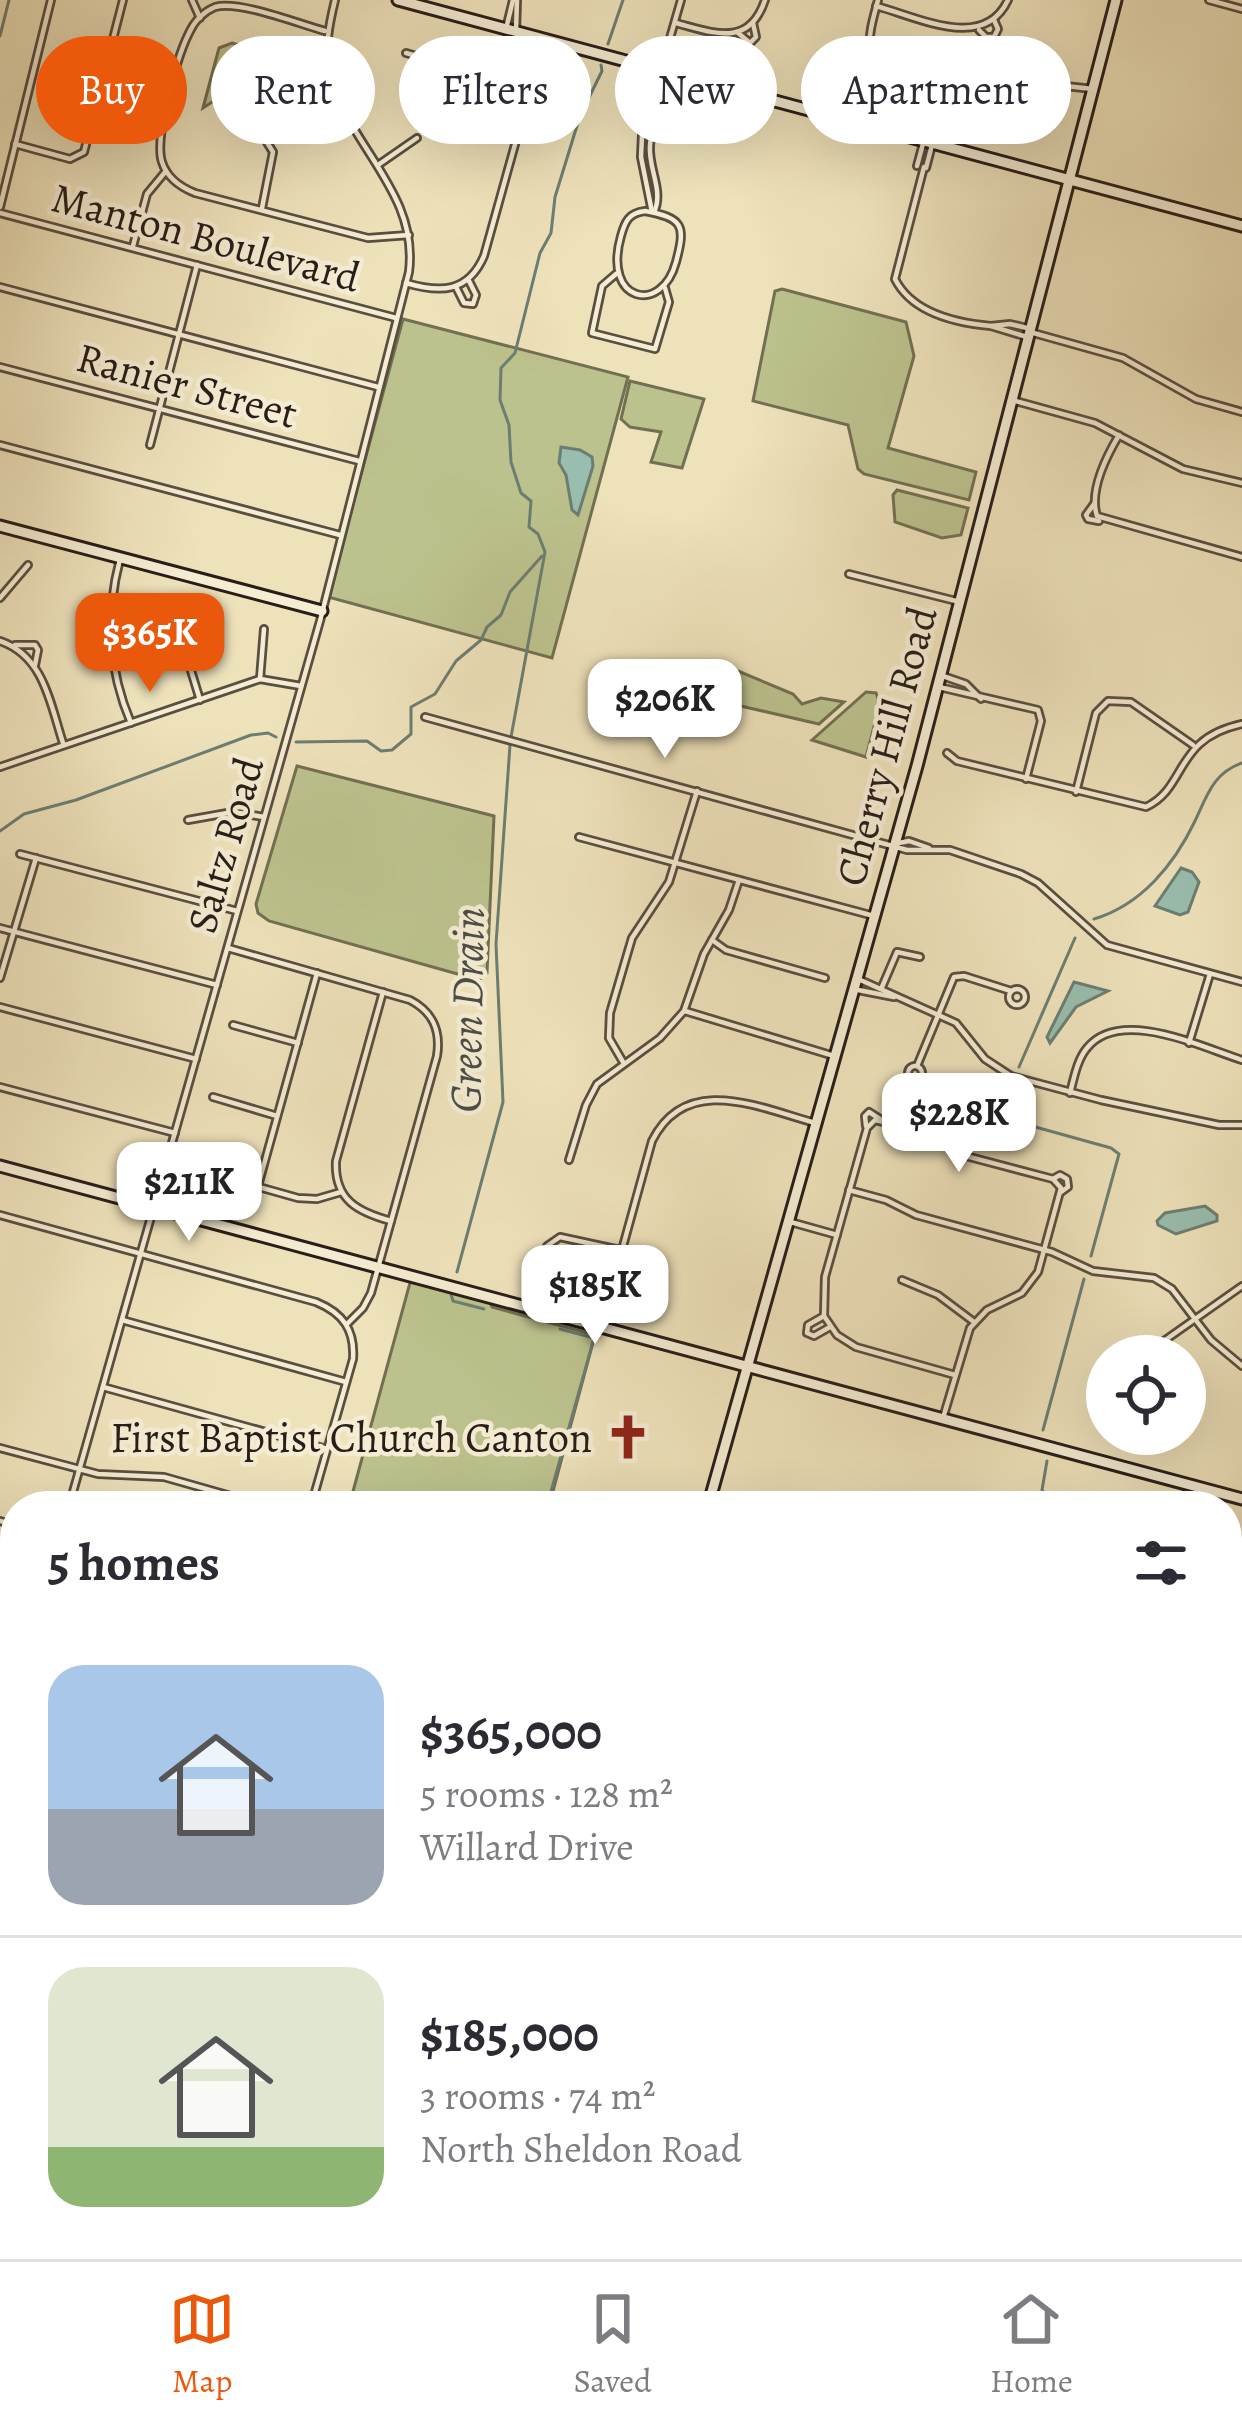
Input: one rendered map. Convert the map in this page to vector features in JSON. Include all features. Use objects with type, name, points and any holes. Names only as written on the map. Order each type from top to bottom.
[{"type":"street","points":[[0,210],[50,0]]},
{"type":"street","points":[[114,36],[124,0]]},
{"type":"street","points":[[192,0],[200,17]]},
{"type":"street","points":[[209,0],[214,8]]},
{"type":"street","name":"Saltz Road","points":[[73,1491],[322,610],[406,283],[410,235],[401,204],[334,86],[328,32],[335,0]]},
{"type":"street","points":[[398,0],[440,6],[533,36]]},
{"type":"street","points":[[511,30],[515,0]]},
{"type":"street","points":[[671,36],[682,0]]},
{"type":"street","points":[[675,23],[715,34],[737,32],[753,23],[765,0]]},
{"type":"street","points":[[870,36],[877,3],[959,28],[977,28],[994,20],[1008,0]]},
{"type":"street","name":"Cherry Hill Road","points":[[712,1491],[939,681],[1116,0]]},
{"type":"street","points":[[1209,0],[1242,9]]},
{"type":"street","points":[[187,40],[200,17],[214,8],[236,6],[328,32]]},
{"type":"street","points":[[977,28],[986,37],[994,37],[998,29],[994,20]]},
{"type":"street","points":[[737,32],[750,44],[756,37],[753,23]]},
{"type":"street","points":[[1071,87],[1093,89]]},
{"type":"street","points":[[15,144],[70,159],[82,155],[85,144]]},
{"type":"street","points":[[160,144],[166,171],[188,190],[368,238],[410,235]]},
{"type":"street","points":[[261,210],[274,152],[268,144]]},
{"type":"street","points":[[378,165],[408,144]]},
{"type":"street","points":[[406,283],[431,290],[469,280],[484,256],[515,144]]},
{"type":"street","points":[[642,144],[652,212]]},
{"type":"street","points":[[651,144],[658,207],[652,212]]},
{"type":"street","points":[[928,144],[895,279],[902,292],[954,321],[1030,333],[1123,358],[1196,399],[1242,412]]},
{"type":"street","points":[[940,144],[1242,226]]},
{"type":"street","points":[[641,157],[650,156]]},
{"type":"street","points":[[132,248],[147,194],[166,171]]},
{"type":"street","points":[[646,178],[655,178]]},
{"type":"street","name":"Manton Boulevard","points":[[0,210],[396,318]]},
{"type":"street","points":[[635,212],[673,218],[682,231],[674,271],[664,287],[649,294],[637,292],[616,274],[615,258],[626,221],[635,212]]},
{"type":"street","points":[[150,446],[197,265]]},
{"type":"street","points":[[616,274],[602,286],[592,333],[655,350],[669,302],[664,287]]},
{"type":"street","points":[[456,287],[464,303],[473,304],[476,296],[469,280]]},
{"type":"street","points":[[0,286],[378,387]]},
{"type":"street","name":"Ranier Street","points":[[0,367],[359,461]]},
{"type":"street","points":[[1012,400],[1087,420],[1174,465],[1242,482]]},
{"type":"street","points":[[1119,435],[1105,463],[1094,504],[1097,516],[1242,556]]},
{"type":"street","points":[[0,445],[340,535]]},
{"type":"street","points":[[0,526],[322,610]]},
{"type":"street","points":[[120,559],[111,601],[110,638],[117,683],[131,723]]},
{"type":"street","points":[[0,598],[28,565]]},
{"type":"street","points":[[849,574],[960,602]]},
{"type":"street","points":[[186,608],[189,664],[200,700]]},
{"type":"street","points":[[260,679],[264,629]]},
{"type":"street","points":[[0,641],[34,645],[38,650],[35,665]]},
{"type":"street","points":[[13,645],[35,665],[64,745]]},
{"type":"street","points":[[0,767],[260,679],[301,686]]},
{"type":"street","points":[[939,681],[960,680],[981,698]]},
{"type":"street","points":[[939,681],[981,698],[1033,706],[1040,712],[1026,779]]},
{"type":"street","points":[[1076,792],[1096,713],[1108,701],[1131,702],[1195,746]]},
{"type":"street","points":[[424,717],[907,850],[955,851],[1027,877],[1107,945],[1242,982]]},
{"type":"street","points":[[947,753],[957,761],[1135,808],[1151,805],[1195,746],[1237,722]]},
{"type":"street","points":[[623,1062],[609,1038],[610,1013],[632,938],[667,886],[697,791]]},
{"type":"street","points":[[188,820],[233,812],[264,817]]},
{"type":"street","points":[[579,837],[874,916]]},
{"type":"street","points":[[20,854],[237,911]]},
{"type":"street","points":[[0,978],[35,858]]},
{"type":"street","points":[[568,1160],[592,1092],[623,1062],[660,1038],[684,1011],[739,880]]},
{"type":"street","points":[[0,928],[217,985]]},
{"type":"street","points":[[711,939],[726,950],[825,978]]},
{"type":"street","points":[[228,948],[416,1002],[439,1034],[379,1267],[367,1303],[347,1324]]},
{"type":"street","points":[[882,987],[897,952],[920,957]]},
{"type":"street","points":[[258,1186],[317,973]]},
{"type":"street","points":[[1189,1043],[1210,973]]},
{"type":"street","points":[[917,1066],[956,976],[1012,991]]},
{"type":"street","points":[[855,984],[882,987],[894,997]]},
{"type":"street","points":[[855,984],[938,1014],[965,1030],[995,1068],[1070,1093],[1219,1125],[1242,1125]]},
{"type":"street","points":[[383,992],[336,1161],[341,1192],[360,1211],[391,1221]]},
{"type":"street","points":[[0,1007],[196,1059]]},
{"type":"street","points":[[684,1011],[834,1056]]},
{"type":"street","points":[[233,1025],[298,1043]]},
{"type":"street","points":[[1070,1093],[1083,1053],[1107,1033],[1135,1028],[1242,1060]]},
{"type":"street","points":[[0,1087],[175,1133]]},
{"type":"street","points":[[213,1097],[278,1117]]},
{"type":"street","points":[[602,1326],[652,1141],[662,1123],[698,1100],[723,1098],[814,1123]]},
{"type":"street","points":[[944,1418],[974,1322],[1027,1288],[1038,1273],[1060,1189],[1053,1179],[966,1156],[925,1131],[877,1120],[869,1112],[821,1292],[824,1316],[830,1328],[856,1347],[956,1375]]},
{"type":"street","points":[[867,1128],[877,1120]]},
{"type":"street","points":[[166,1161],[308,1199],[341,1192]]},
{"type":"street","points":[[0,1166],[1213,1491]]},
{"type":"street","points":[[1053,1179],[1060,1175],[1066,1179],[1069,1187],[1060,1189]]},
{"type":"street","points":[[849,1190],[916,1215],[1045,1250],[1105,1274],[1159,1280],[1176,1292],[1211,1340],[1242,1366]]},
{"type":"street","points":[[0,1215],[335,1310],[347,1324],[354,1351],[315,1491]]},
{"type":"street","points":[[788,1221],[837,1235]]},
{"type":"street","points":[[537,1280],[544,1252],[560,1237],[620,1250]]},
{"type":"street","points":[[902,1280],[938,1295],[974,1322]]},
{"type":"street","points":[[1175,1335],[1242,1286]]},
{"type":"street","points":[[824,1316],[808,1325],[807,1334],[814,1336],[830,1328]]},
{"type":"street","points":[[122,1320],[346,1382]]},
{"type":"street","points":[[103,1387],[327,1449]]},
{"type":"street","points":[[0,1448],[108,1475],[164,1477],[207,1491]]},
{"type":"green space","points":[[211,78],[211,103],[203,108]]},
{"type":"green space","points":[[775,291],[906,322],[914,356],[888,448],[976,472],[969,500],[864,474],[858,469],[848,425],[753,401]]},
{"type":"green space","points":[[403,319],[628,377],[552,658],[328,597]]},
{"type":"green space","points":[[630,381],[704,399],[682,468],[651,462],[661,432],[630,427],[621,419]]},
{"type":"green space","points":[[897,490],[968,508],[961,535],[942,538],[895,522],[893,495]]},
{"type":"green space","points":[[726,666],[793,694],[802,704],[821,698],[844,702],[819,724],[668,684],[676,672],[689,675]]},
{"type":"green space","points":[[866,692],[876,693],[880,704],[866,757],[812,740]]},
{"type":"green space","points":[[297,766],[494,816],[487,973],[479,980],[269,921],[258,913],[256,904]]},
{"type":"green space","points":[[411,1279],[595,1335],[553,1491],[353,1491]]},
{"type":"shaded area","points":[[561,447],[592,457],[578,515],[572,510],[559,463]]},
{"type":"shaded area","points":[[1181,868],[1199,882],[1188,912],[1180,915],[1155,906]]},
{"type":"shaded area","points":[[1074,982],[1108,991],[1076,1007],[1050,1043],[1047,1037]]},
{"type":"shaded area","points":[[1205,1206],[1217,1215],[1217,1221],[1176,1234],[1158,1225],[1165,1213]]},
{"type":"waterway","points":[[0,36],[9,0]]},
{"type":"waterway","points":[[608,44],[623,0]]},
{"type":"waterway","points":[[511,737],[545,552],[538,534],[529,527],[531,501],[521,493],[511,462],[509,425],[500,400],[501,368],[515,353],[540,253],[551,233],[555,197],[601,65]]},
{"type":"waterway","points":[[296,742],[367,741],[381,751],[392,750],[411,734],[411,707],[435,694],[456,661],[501,615],[510,592],[542,556]]},
{"type":"waterway","points":[[0,831],[24,814],[76,800],[251,735],[276,737]]},
{"type":"waterway","name":"Green Drain","points":[[457,1272],[503,1102],[496,944],[510,745]]},
{"type":"waterway","points":[[1094,919],[1127,904],[1154,881],[1187,837],[1212,786],[1242,763]]},
{"type":"waterway","points":[[1019,1067],[1075,938]]},
{"type":"waterway","points":[[1010,1088],[1000,1112],[1003,1118],[1119,1154],[1091,1256]]},
{"type":"waterway","points":[[1043,1430],[1084,1279]]},
{"type":"waterway","name":"Green Drain","points":[[451,1294],[453,1301],[484,1309]]},
{"type":"waterway","name":"Green Drain","points":[[551,1491],[594,1338],[560,1329]]},
{"type":"waterway","points":[[1043,1491],[1047,1461]]},
{"type":"place","name":"First Baptist Church Canton","points":[[628,1437]]}]
